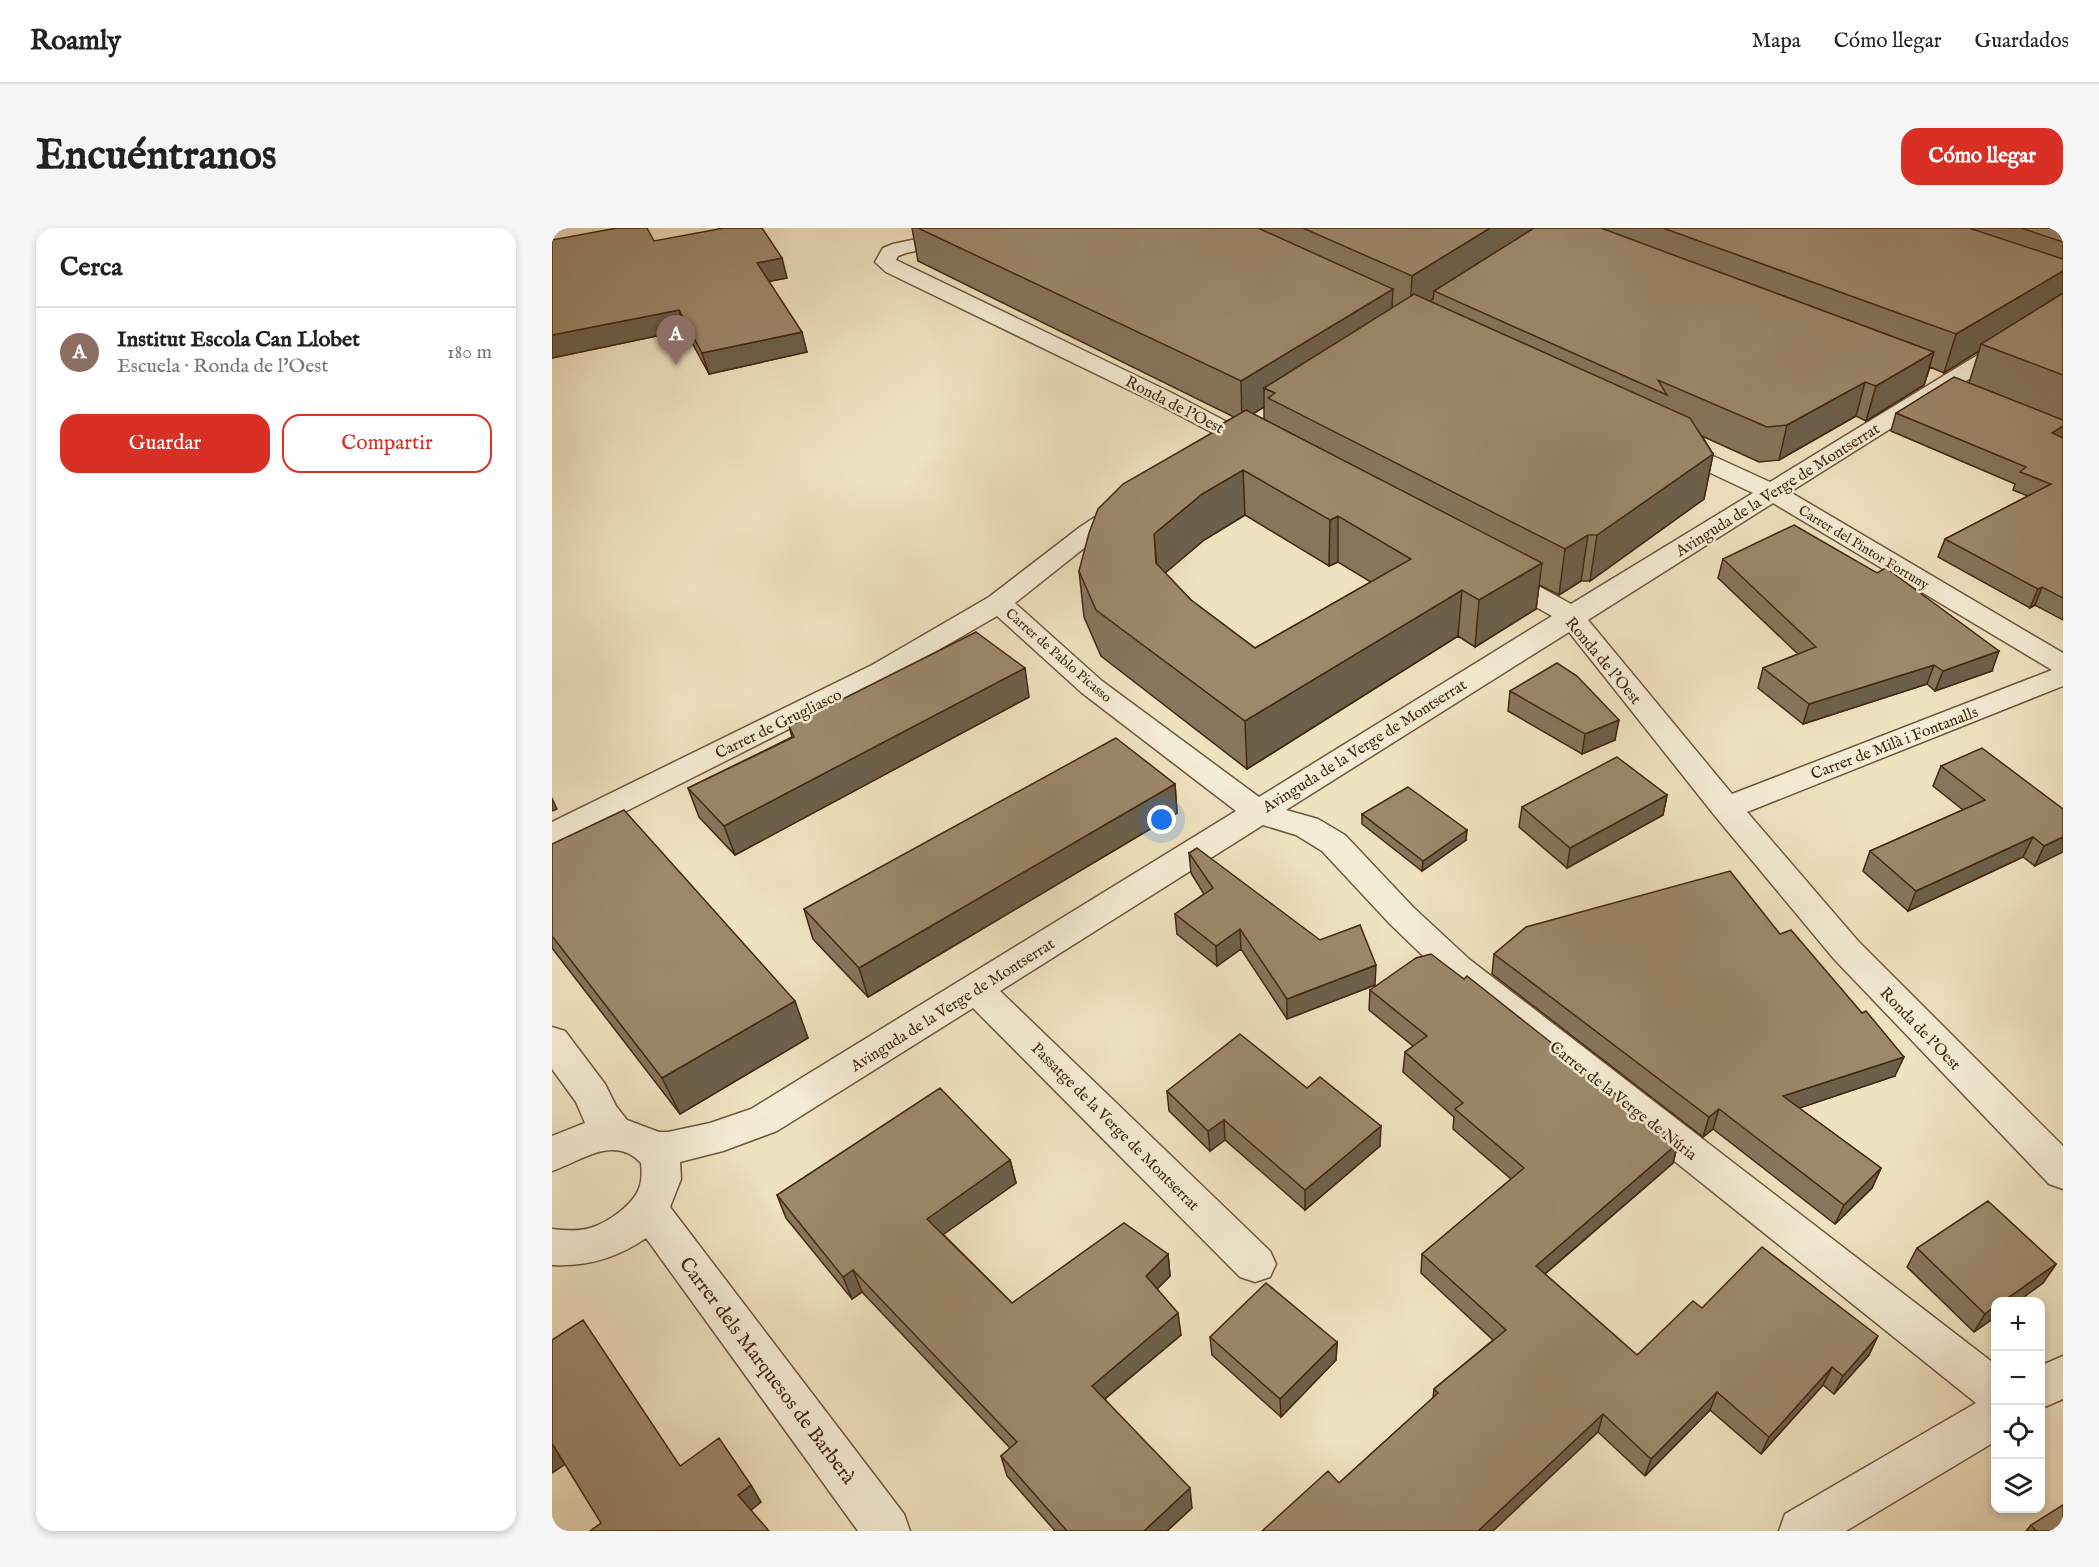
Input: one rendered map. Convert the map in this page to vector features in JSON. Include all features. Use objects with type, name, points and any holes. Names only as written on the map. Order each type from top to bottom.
[{"type":"street","name":"Ronda de l'Oest","points":[[995,228],[900,248],[890,252],[885,262],[893,268],[1164,398],[1228,442],[1281,459]]},
{"type":"street","name":"Avinguda de la Verge de Montserrat","points":[[653,1149],[679,1148],[717,1139],[764,1120],[2063,311]]},
{"type":"street","points":[[1228,442],[1261,421]]},
{"type":"street","name":"Carrer del Pintor Fortuny","points":[[1650,436],[1772,492],[2063,665]]},
{"type":"street","name":"Carrer de Pablo Picasso","points":[[1149,493],[1089,532],[999,603],[1092,687],[1257,811]]},
{"type":"street","name":"Ronda de l'Oest","points":[[1478,564],[1553,604],[1571,617],[1726,808],[1846,950],[2063,1172]]},
{"type":"street","name":"Carrer de Grugliasco","points":[[552,835],[882,671],[999,603]]},
{"type":"street","name":"Carrer de Milà i Fontanalls","points":[[1726,808],[2063,676]]},
{"type":"street","name":"Carrer de la Verge de Núria","points":[[1257,811],[1274,819],[1312,829],[1323,836],[1345,856],[1417,933],[1457,968],[1991,1389]]},
{"type":"street","name":"Passatge de la Verge de Montserrat","points":[[976,989],[1255,1264]]},
{"type":"street","points":[[552,1041],[592,1095],[600,1115],[615,1134]]},
{"type":"street","points":[[552,1155],[591,1136],[615,1134],[638,1138],[653,1149],[661,1164],[660,1190],[648,1209],[631,1227],[596,1245],[562,1250]]},
{"type":"street","name":"Carrer dels Marquesos de Barberà","points":[[648,1209],[887,1531]]},
{"type":"street","points":[[2045,1386],[2063,1376]]},
{"type":"street","points":[[1802,1531],[1991,1418]]},
{"type":"building","points":[[617,228],[647,228],[654,241],[724,228],[762,228],[782,258],[757,263],[802,332],[702,353],[679,310],[552,335],[552,240]]},
{"type":"building","points":[[918,228],[1258,228],[1393,289],[1241,381]]},
{"type":"building","points":[[1303,228],[1490,228],[1412,276]]},
{"type":"building","points":[[1534,228],[1601,228],[1934,352],[1876,386],[1865,382],[1787,425],[1767,427],[1658,380],[1667,395],[1434,291]]},
{"type":"building","points":[[1663,228],[1969,228],[2063,259],[2063,271],[1956,334]]},
{"type":"building","points":[[2021,228],[2063,228],[2063,242]]},
{"type":"building","points":[[2063,293],[2063,375],[1981,344]]},
{"type":"building","points":[[1414,294],[1690,418],[1713,454],[1597,535],[1588,535],[1565,549],[1268,398],[1275,393],[1264,388]]},
{"type":"building","points":[[1954,377],[2063,420],[2063,426],[2052,433],[2063,438],[2063,598],[2042,587],[2038,589],[1945,539],[2051,484],[2020,472],[2026,467],[1896,413]]},
{"type":"building","points":[[1246,410],[1542,563],[1479,600],[1462,590],[1245,721],[1096,610],[1079,571],[1098,509],[1123,484],[1217,430],[1215,428]],"holes":[[[1243,470],[1330,520],[1338,516],[1411,559],[1255,648],[1191,600],[1156,563],[1154,534],[1202,494]]]},
{"type":"building","points":[[1794,525],[1877,573],[1886,568],[1999,651],[1943,671],[1934,665],[1809,704],[1763,668],[1816,647],[1723,559]]},
{"type":"building","points":[[976,632],[1025,668],[724,826],[688,788],[794,737],[789,726]]},
{"type":"building","points":[[1557,663],[1577,676],[1619,720],[1585,734],[1510,691]]},
{"type":"building","points":[[1116,738],[1175,784],[859,968],[804,909]]},
{"type":"building","points":[[1982,748],[2063,809],[2063,837],[2044,846],[2033,837],[1916,891],[1870,851],[1985,800],[1941,766]]},
{"type":"building","points":[[1617,757],[1667,795],[1570,848],[1522,807]]},
{"type":"building","points":[[1408,787],[1467,830],[1423,861],[1362,814]]},
{"type":"building","points":[[624,810],[795,1001],[662,1078],[552,936],[552,844]]},
{"type":"building","points":[[1197,848],[1320,940],[1360,925],[1376,965],[1287,999],[1240,929],[1216,946],[1175,914],[1213,888],[1189,853]]},
{"type":"building","points":[[1730,871],[1780,934],[1791,930],[1862,1013],[1866,1011],[1904,1057],[1783,1096],[1881,1168],[1844,1205],[1719,1109],[1709,1117],[1494,954],[1526,927]]},
{"type":"building","points":[[1431,954],[1464,979],[1467,976],[1678,1143],[1536,1266],[1637,1355],[1693,1301],[1702,1308],[1762,1247],[1878,1336],[1843,1376],[1832,1367],[1769,1437],[1717,1392],[1651,1459],[1603,1414],[1478,1531],[1262,1531],[1328,1471],[1339,1483],[1438,1393],[1434,1389],[1506,1330],[1422,1254],[1524,1168],[1455,1109],[1463,1103],[1405,1052],[1427,1036],[1370,990],[1416,958]]},
{"type":"building","points":[[1240,1034],[1307,1088],[1320,1077],[1381,1126],[1305,1190],[1224,1120],[1208,1131],[1167,1091]]},
{"type":"building","points":[[940,1088],[1010,1160],[927,1219],[1012,1303],[1124,1223],[1168,1254],[1146,1276],[1178,1313],[1092,1386],[1190,1488],[1144,1531],[1067,1531],[1001,1456],[1017,1442],[853,1270],[843,1277],[777,1195]]},
{"type":"building","points":[[1988,1201],[2056,1264],[2009,1297],[1991,1297],[1991,1309],[1985,1314],[1917,1248]]},
{"type":"building","points":[[1266,1283],[1337,1342],[1280,1399],[1210,1337]]},
{"type":"building","points":[[583,1320],[680,1466],[719,1438],[751,1485],[738,1495],[769,1531],[590,1531],[601,1523],[552,1446],[552,1340]]},
{"type":"building","points":[[2063,1505],[2063,1531],[2036,1531],[2031,1525]]},
{"type":"place","name":"Institut Escola Can Llobet","points":[[676,365]]}]
